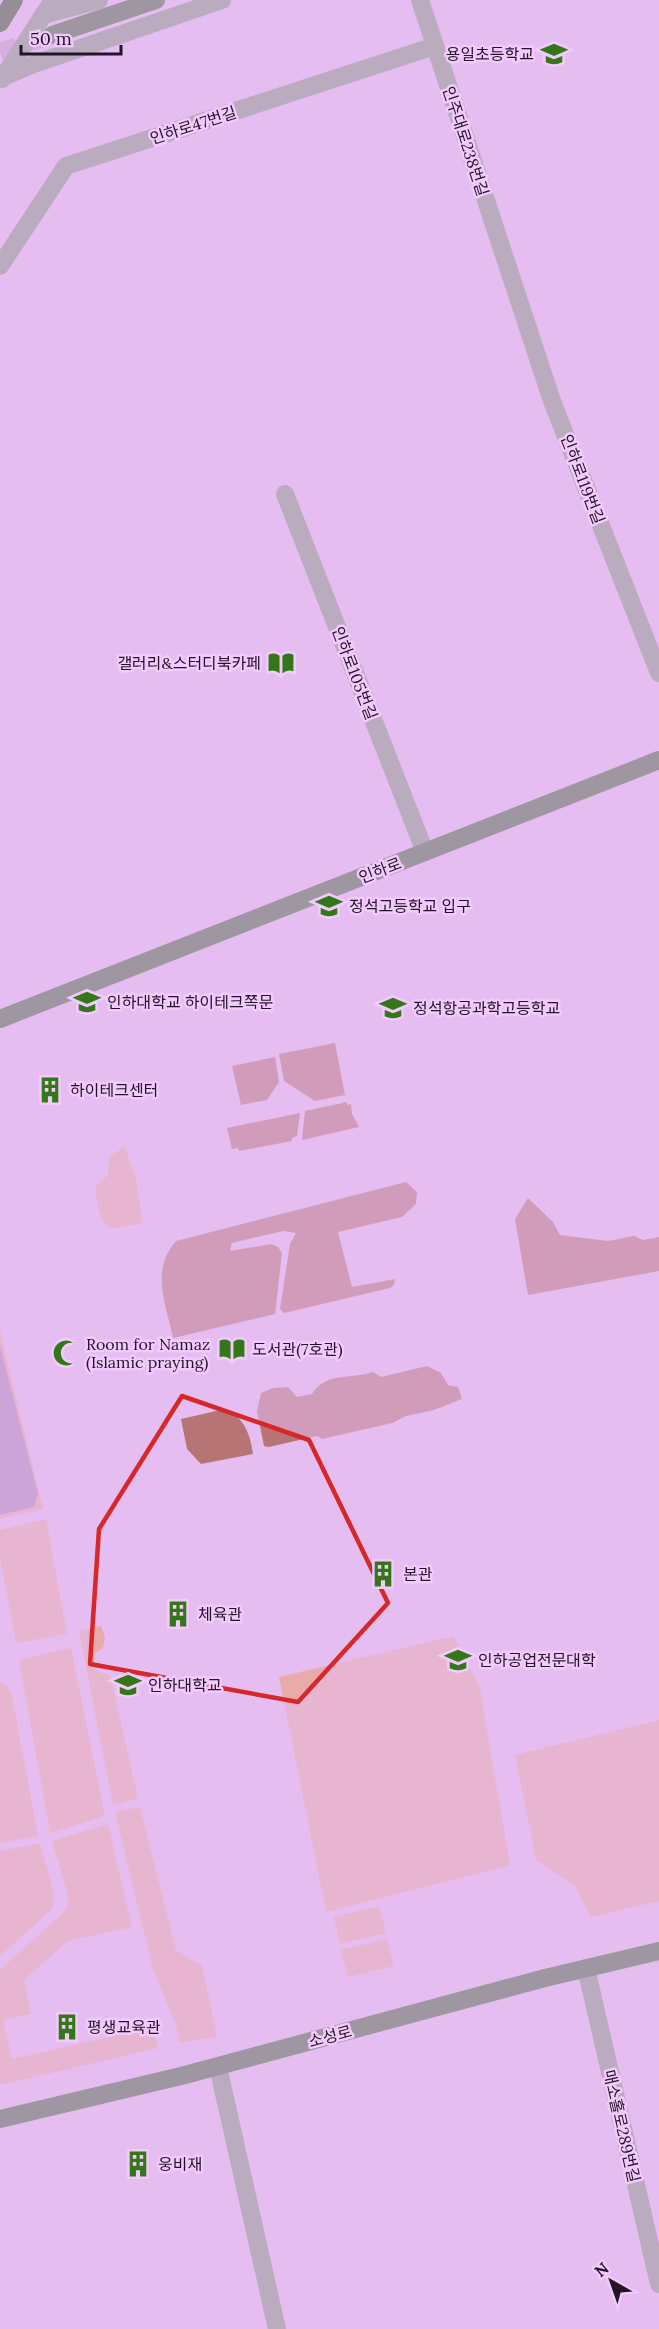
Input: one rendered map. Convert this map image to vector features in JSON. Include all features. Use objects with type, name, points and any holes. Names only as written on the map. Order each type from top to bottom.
[{"type":"highway","points":[[0,22],[15,0]]},
{"type":"main road","points":[[52,35],[156,0]]},
{"type":"main road","name":"인하로","points":[[0,1019],[659,760]]},
{"type":"main road","name":"소성로","points":[[0,2119],[218,2067],[586,1968],[659,1951]]},
{"type":"street","points":[[2,79],[48,8],[99,0]]},
{"type":"street","points":[[2,79],[34,64],[222,0]]},
{"type":"street","name":"인주대로238번길","points":[[420,0],[512,283]]},
{"type":"street","name":"인하로47번길","points":[[0,266],[66,166],[435,46]]},
{"type":"street","name":"인하로119번길","points":[[512,283],[552,401],[659,673]]},
{"type":"street","name":"인하로105번길","points":[[285,494],[425,852]]},
{"type":"street","name":"매소홀로289번길","points":[[586,1968],[659,2284]]},
{"type":"street","points":[[218,2067],[277,2329]]},
{"type":"highlighted area","points":[[182,1396],[309,1440],[388,1603],[298,1702],[90,1664],[99,1529]]},
{"type":"shaded area","points":[[335,1043],[345,1095],[315,1101],[284,1081],[279,1054]]},
{"type":"shaded area","points":[[275,1057],[279,1082],[267,1100],[241,1105],[232,1066]]},
{"type":"shaded area","points":[[347,1102],[347,1105],[351,1104],[352,1114],[359,1127],[302,1140],[305,1111]]},
{"type":"shaded area","points":[[300,1113],[297,1136],[292,1138],[292,1141],[239,1151],[238,1148],[232,1149],[227,1128]]},
{"type":"shaded area","points":[[125,1146],[136,1180],[143,1223],[112,1229],[103,1221],[95,1187],[108,1175],[109,1158]]},
{"type":"shaded area","points":[[406,1182],[417,1192],[416,1204],[402,1217],[338,1232],[352,1287],[395,1279],[394,1285],[390,1288],[284,1313],[280,1309],[290,1244],[296,1233],[283,1231],[232,1243],[230,1251],[271,1244],[278,1247],[282,1253],[275,1314],[173,1338],[164,1300],[162,1276],[168,1252],[176,1241]]},
{"type":"shaded area","points":[[528,1198],[553,1222],[560,1235],[608,1241],[634,1236],[643,1240],[659,1237],[659,1271],[528,1295],[515,1219]]},
{"type":"shaded area","points":[[0,1330],[43,1509],[0,1519]]},
{"type":"shaded area","points":[[0,1345],[38,1494],[34,1507],[0,1515]]},
{"type":"shaded area","points":[[427,1366],[441,1373],[448,1385],[458,1387],[462,1399],[434,1410],[406,1416],[392,1423],[322,1439],[317,1436],[269,1447],[264,1446],[257,1411],[261,1393],[273,1388],[288,1387],[297,1397],[312,1394],[325,1382],[340,1377],[373,1372],[381,1377]]},
{"type":"shaded area","points":[[225,1409],[232,1412],[245,1427],[253,1454],[201,1464],[187,1449],[181,1419]]},
{"type":"shaded area","points":[[46,1519],[67,1634],[16,1643],[0,1558],[0,1530]]},
{"type":"shaded area","points":[[101,1626],[105,1637],[103,1648],[95,1653],[94,1661],[96,1669],[101,1673],[110,1674],[138,1798],[113,1805],[79,1631]]},
{"type":"shaded area","points":[[454,1636],[480,1688],[510,1865],[326,1912],[279,1677]]},
{"type":"shaded area","points":[[71,1648],[105,1816],[50,1833],[19,1660]]},
{"type":"shaded area","points":[[0,1682],[8,1687],[12,1696],[38,1836],[0,1843]]},
{"type":"shaded area","points":[[659,1720],[659,1901],[591,1917],[575,1886],[536,1860],[515,1755]]},
{"type":"shaded area","points":[[140,1807],[176,1950],[202,1966],[217,2036],[180,2043],[175,2022],[153,1970],[115,1812]]},
{"type":"shaded area","points":[[108,1824],[132,1927],[68,1941],[24,1980],[31,2014],[3,2020],[12,2059],[153,2027],[158,2048],[0,2085],[0,1970],[66,1910],[69,1899],[52,1841]]},
{"type":"shaded area","points":[[40,1843],[55,1897],[51,1910],[0,1956],[0,1851]]},
{"type":"shaded area","points":[[379,1906],[386,1933],[340,1944],[334,1917]]},
{"type":"shaded area","points":[[387,1939],[394,1966],[348,1977],[341,1950]]},
{"type":"tunnel","points":[[0,52],[52,35]]},
{"type":"place","name":"용일초등학교","points":[[554,54]]},
{"type":"place","name":"갤러리&스터디북카페","points":[[281,663]]},
{"type":"place","name":"정석고등학교 입구","points":[[329,906]]},
{"type":"place","name":"인하대학교 하이테크쪽문","points":[[87,1002]]},
{"type":"place","name":"정석항공과학고등학교","points":[[393,1008]]},
{"type":"place","name":"하이테크센터","points":[[50,1090]]},
{"type":"place","name":"도서관(7호관)","points":[[232,1349]]},
{"type":"place","name":"Room for Namaz (Islamic praying)","points":[[66,1353]]},
{"type":"place","name":"본관","points":[[383,1574]]},
{"type":"place","name":"체육관","points":[[178,1614]]},
{"type":"place","name":"인하공업전문대학","points":[[458,1660]]},
{"type":"place","name":"인하대학교","points":[[128,1685]]},
{"type":"place","name":"평생교육관","points":[[67,2027]]},
{"type":"place","name":"웅비재","points":[[138,2164]]}]
